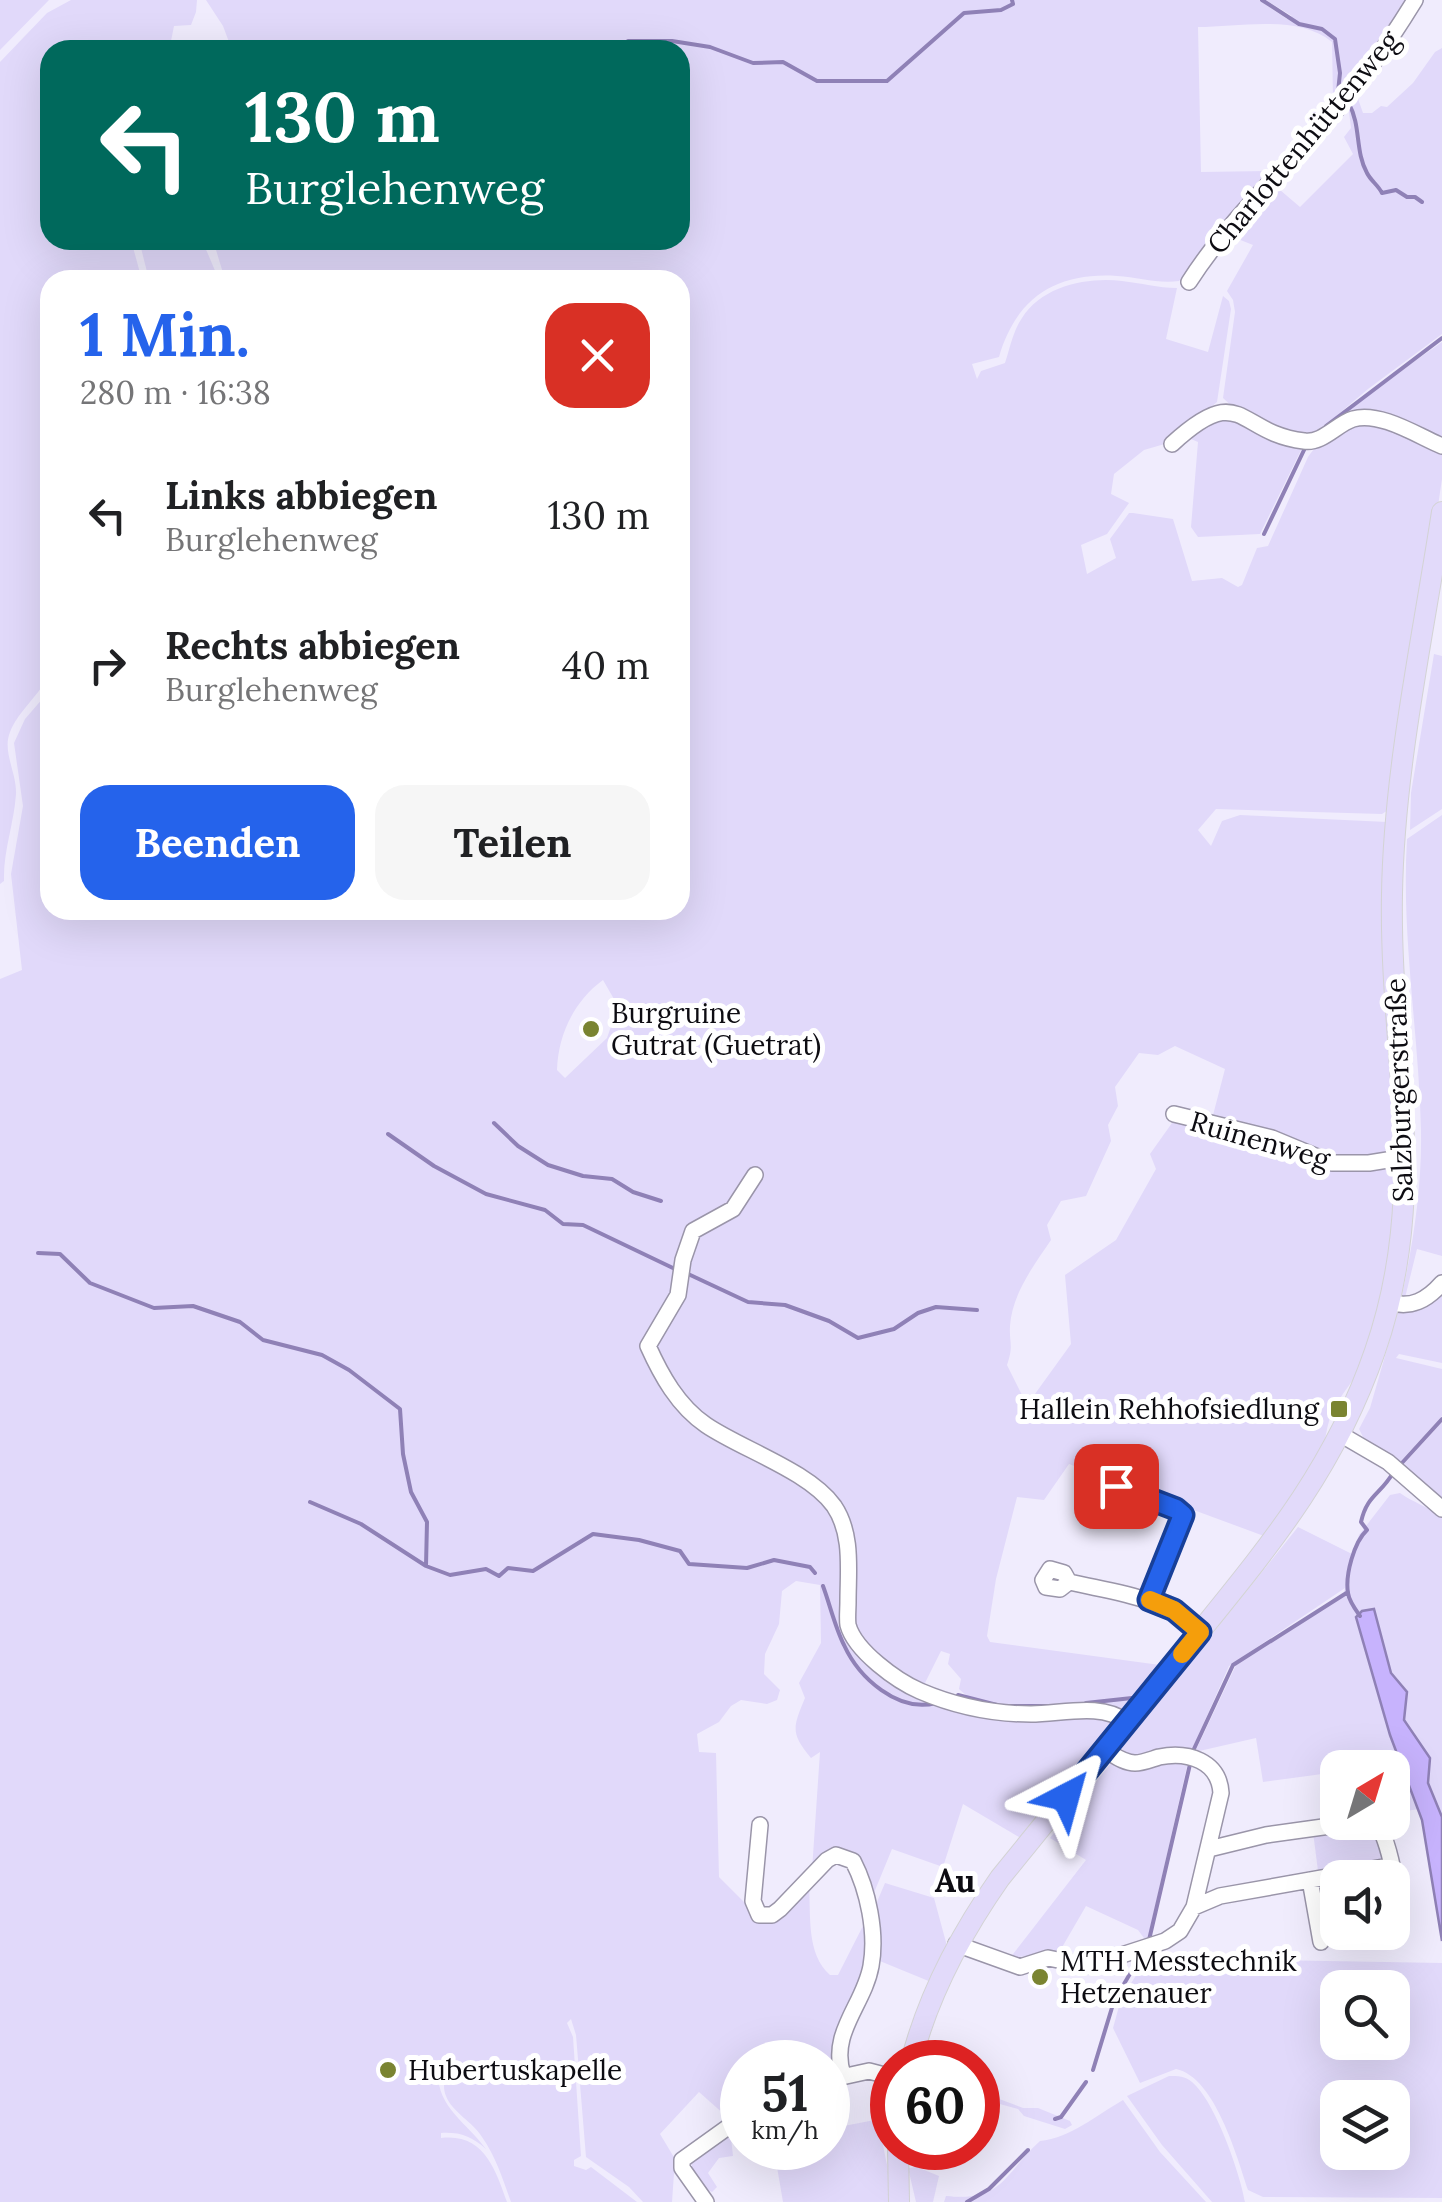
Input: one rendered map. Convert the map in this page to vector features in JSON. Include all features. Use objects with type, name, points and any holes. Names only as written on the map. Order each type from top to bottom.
[{"type":"main road","name":"Salzburgerstraße","points":[[918,2040],[956,1944],[1000,1878],[1105,1750],[1123,1719],[1194,1628],[1292,1516],[1340,1434],[1376,1350],[1403,1228],[1406,1157],[1392,866],[1400,786],[1442,512]]},
{"type":"main road","points":[[898,2170],[899,2202]]},
{"type":"street","name":"Charlottenhüttenweg","points":[[1189,282],[1233,222],[1376,61],[1416,0]]},
{"type":"street","points":[[1172,444],[1206,416],[1227,411],[1288,438],[1309,442],[1360,418],[1373,418],[1442,446]]},
{"type":"street","name":"Ruinenweg","points":[[1174,1114],[1272,1138],[1332,1163],[1406,1157]]},
{"type":"street","points":[[754,1174],[733,1209],[693,1231],[683,1260],[678,1294],[648,1346],[660,1373],[680,1402],[702,1423],[788,1469],[833,1504],[847,1534],[848,1626],[869,1656],[890,1673],[916,1690],[979,1710],[1030,1714],[1094,1711],[1123,1719]]},
{"type":"street","points":[[1389,1302],[1409,1305],[1424,1300],[1442,1283]]},
{"type":"street","points":[[1340,1434],[1388,1462],[1442,1508]]},
{"type":"street","points":[[1104,1487],[1116,1486],[1183,1515],[1149,1600]]},
{"type":"street","points":[[1069,1582],[1149,1600],[1174,1610],[1194,1628]]},
{"type":"street","points":[[956,1944],[1020,1967],[1048,1958],[1088,1966],[1165,1942],[1180,1931],[1194,1907],[1222,1793],[1220,1780],[1209,1764],[1191,1758],[1162,1756],[1135,1763],[1105,1750]]},
{"type":"street","points":[[760,1825],[753,1901],[759,1916],[772,1915],[780,1909],[836,1855],[853,1860],[860,1873],[873,1939],[871,1969],[841,2040]]},
{"type":"street","points":[[1209,1849],[1320,1828]]},
{"type":"street","points":[[1194,1907],[1220,1896],[1320,1879]]},
{"type":"street","points":[[1310,1880],[1320,1936]]},
{"type":"street","points":[[706,2202],[682,2168],[682,2160],[720,2133]]},
{"type":"shaded area","points":[[0,0],[49,0],[0,50]]},
{"type":"shaded area","points":[[71,0],[197,0],[191,25],[174,26],[171,40],[40,40],[40,250],[134,250],[139,270],[40,270],[40,689],[14,724],[8,740],[16,794],[4,881],[0,884],[0,62],[47,13]]},
{"type":"shaded area","points":[[206,0],[1259,0],[1287,19],[1292,16],[1266,0],[1411,0],[1381,48],[1321,116],[1310,114],[1333,99],[1332,42],[1318,33],[1285,25],[1198,27],[1201,172],[1267,171],[1289,147],[1299,127],[1302,129],[1296,147],[1179,281],[1095,276],[1057,284],[1028,304],[1016,319],[999,357],[972,364],[977,379],[981,371],[1005,363],[1022,318],[1041,298],[1066,286],[1108,280],[1177,288],[1166,339],[1208,352],[1223,296],[1229,301],[1217,402],[1168,443],[1144,450],[1114,474],[1111,494],[1129,503],[1107,534],[1081,545],[1087,574],[1116,558],[1110,539],[1133,513],[1173,519],[1192,581],[1222,578],[1238,587],[1257,548],[1268,546],[1308,457],[1330,436],[1352,426],[1377,424],[1413,436],[1442,452],[1442,479],[1393,807],[1382,814],[1216,809],[1198,830],[1211,846],[1222,821],[1240,815],[1387,822],[1388,955],[1401,1147],[1391,1156],[1352,1162],[1332,1160],[1280,1138],[1212,1119],[1225,1069],[1175,1046],[1158,1055],[1139,1053],[1115,1087],[1118,1106],[1108,1125],[1111,1141],[1086,1196],[1061,1201],[1047,1225],[1051,1240],[1015,1303],[1007,1365],[1027,1405],[1071,1344],[1065,1275],[1116,1240],[1156,1169],[1150,1154],[1172,1123],[1185,1121],[1268,1139],[1337,1166],[1397,1162],[1401,1167],[1395,1238],[1375,1335],[1363,1364],[1331,1415],[1318,1466],[1309,1469],[1264,1536],[1069,1464],[1044,1500],[1017,1497],[996,1579],[987,1636],[990,1642],[1160,1665],[1124,1712],[1084,1705],[1017,1709],[976,1701],[959,1689],[961,1679],[948,1664],[950,1654],[941,1651],[924,1685],[962,1708],[1020,1717],[1090,1712],[1119,1721],[1024,1840],[963,1804],[943,1867],[892,1849],[871,1900],[861,1867],[852,1856],[834,1851],[812,1870],[820,1752],[811,1758],[796,1730],[805,1698],[799,1683],[821,1643],[820,1585],[796,1581],[782,1591],[779,1624],[765,1654],[764,1674],[780,1690],[777,1700],[767,1704],[741,1700],[719,1722],[697,1734],[699,1752],[716,1753],[719,1877],[762,1920],[774,1917],[809,1886],[813,1945],[830,1975],[838,1975],[867,1918],[868,1967],[835,2040],[720,2040],[720,2111],[699,2092],[660,2134],[675,2159],[672,2202],[643,2202],[629,2187],[586,2157],[576,2035],[571,2019],[567,2023],[573,2037],[581,2156],[574,2160],[574,2166],[586,2170],[591,2167],[637,2202],[511,2202],[487,2145],[449,2102],[444,2091],[445,2073],[438,2072],[447,2105],[486,2149],[460,2134],[441,2133],[441,2138],[456,2138],[478,2147],[492,2166],[507,2202],[0,2202],[0,979],[22,970],[11,874],[23,806],[14,743],[25,719],[40,702],[40,920],[690,920],[690,270],[222,270],[216,250],[690,250],[690,40],[228,40]],"holes":[[[603,980],[618,1006],[607,1038],[565,1078],[557,1070],[564,1032],[576,1008]]]},
{"type":"shaded area","points":[[1442,48],[1442,334],[1308,440],[1237,411],[1223,398],[1235,312],[1227,291],[1253,245],[1228,235],[1273,184],[1300,207],[1353,154],[1344,137],[1351,128],[1345,107],[1356,93],[1363,113],[1387,107]]},
{"type":"shaded area","points":[[142,250],[206,250],[215,270],[146,270]]},
{"type":"shaded area","points":[[1442,342],[1442,440],[1382,418],[1317,436],[1368,394]]},
{"type":"shaded area","points":[[1215,415],[1304,444],[1260,534],[1198,537],[1191,527],[1198,442],[1184,436]]},
{"type":"shaded area","points":[[1434,654],[1442,656],[1442,809],[1410,830],[1411,793]]},
{"type":"shaded area","points":[[1442,815],[1442,1256],[1417,1249],[1404,1302],[1401,1300],[1416,1216],[1421,1153],[1406,912],[1407,839]]},
{"type":"shaded area","points":[[1442,1287],[1442,1363],[1399,1354],[1396,1358],[1442,1369],[1442,1416],[1400,1462],[1363,1437],[1359,1429],[1370,1408],[1398,1311]]},
{"type":"shaded area","points":[[1442,1422],[1442,1500],[1403,1465]]},
{"type":"shaded area","points":[[1400,1493],[1442,1517],[1442,1817],[1428,1783],[1430,1758],[1404,1720],[1407,1692],[1391,1674],[1390,1735],[1396,1750],[1320,1750],[1320,1774],[1263,1782],[1256,1738],[1195,1752],[1237,1663],[1344,1593],[1345,1588],[1229,1666],[1191,1752],[1144,1757],[1121,1748],[1298,1527],[1352,1554],[1359,1535],[1390,1495]]},
{"type":"shaded area","points":[[1374,1609],[1391,1673],[1407,1692],[1404,1720],[1430,1758],[1428,1783],[1442,1817],[1442,1941],[1422,1820],[1410,1788],[1410,1750],[1396,1750],[1390,1735],[1356,1617],[1362,1611]]},
{"type":"shaded area","points":[[1112,1762],[1188,1762],[1147,1942],[1138,1930],[1086,1906],[1057,1956],[1010,1958],[1086,1860],[1050,1838]]},
{"type":"shaded area","points":[[1410,1786],[1419,1809],[1410,1810]]},
{"type":"shaded area","points":[[1320,1831],[1320,1840],[1382,1840],[1385,1860],[1320,1860],[1318,1871],[1313,1832]]},
{"type":"shaded area","points":[[885,1883],[934,1898],[947,1946],[931,1982],[875,1959],[874,1909]]},
{"type":"shaded area","points":[[1149,1955],[1442,1963],[1442,2198],[1263,2197],[1248,2190],[1223,2120],[1202,2087],[1190,2075],[1176,2069],[1140,2083],[1113,2028],[1121,1999]]},
{"type":"shaded area","points":[[1169,2076],[1189,2080],[1201,2091],[1232,2156],[1245,2202],[1212,2202],[1162,2145],[1127,2096]]},
{"type":"shaded area","points":[[1000,2099],[1023,2108],[1038,2108],[1072,2125],[1065,2129],[1024,2116],[1018,2109],[1000,2104]]},
{"type":"shaded area","points":[[1123,2100],[1160,2152],[1206,2202],[944,2202],[946,2196],[980,2195],[991,2190],[1040,2141],[1073,2131]]},
{"type":"shaded area","points":[[870,2121],[870,2170],[888,2170],[893,2202],[783,2202],[778,2170],[850,2170],[850,2125]]},
{"type":"shaded area","points":[[720,2129],[720,2158],[708,2173],[717,2187],[712,2192],[698,2185],[690,2160],[713,2145]]},
{"type":"shaded area","points":[[908,2170],[924,2170],[939,2176],[933,2202],[916,2202]]},
{"type":"waterway","points":[[690,44],[753,63],[783,62],[817,81],[887,81],[964,13],[1001,10],[1013,4],[1012,0]]},
{"type":"waterway","points":[[1262,0],[1299,24],[1322,29],[1335,39],[1340,73],[1338,92],[1343,97]]},
{"type":"waterway","points":[[1349,104],[1363,165],[1370,178],[1382,193],[1396,190],[1422,202]]},
{"type":"waterway","points":[[1326,426],[1442,338]]},
{"type":"waterway","points":[[1264,534],[1305,448]]},
{"type":"waterway","points":[[494,1123],[518,1146],[548,1165],[583,1176],[612,1179],[633,1192],[661,1201]]},
{"type":"waterway","points":[[388,1134],[434,1166],[486,1194],[545,1210],[563,1224],[583,1225],[675,1269]]},
{"type":"waterway","points":[[38,1253],[60,1254],[90,1283],[154,1308],[193,1306],[240,1322],[263,1340],[322,1355],[349,1370],[400,1409],[411,1492],[427,1522],[426,1566]]},
{"type":"waterway","points":[[686,1273],[748,1302],[785,1305],[829,1321],[858,1338],[894,1329],[918,1313],[936,1307],[977,1310]]},
{"type":"waterway","points":[[1401,1464],[1442,1419]]},
{"type":"waterway","points":[[1360,1616],[1349,1596],[1349,1568],[1354,1550],[1367,1530],[1361,1522],[1367,1506],[1393,1473]]},
{"type":"waterway","points":[[310,1502],[361,1524],[426,1566],[450,1575],[486,1569],[499,1576],[508,1568],[533,1571],[593,1534],[680,1551],[689,1564],[747,1568],[774,1560],[810,1567],[815,1573]]},
{"type":"waterway","points":[[823,1586],[844,1645],[859,1669],[894,1698],[922,1705],[936,1703]]},
{"type":"waterway","points":[[1193,1751],[1233,1665],[1348,1592]]},
{"type":"waterway","points":[[958,1695],[997,1705]]},
{"type":"waterway","points":[[1086,1703],[1132,1698]]},
{"type":"waterway","points":[[1011,1706],[1047,1706]]},
{"type":"waterway","points":[[1149,1940],[1191,1760]]},
{"type":"waterway","points":[[1093,2070],[1114,2001],[1141,1955]]},
{"type":"waterway","points":[[1055,2119],[1061,2117],[1086,2082]]},
{"type":"waterway","points":[[967,2202],[989,2189],[1028,2150]]},
{"type":"slow traffic","points":[[1150,1600],[1174,1610],[1200,1632],[1182,1654]]},
{"type":"place","name":"Burgruine Gutrat (Guetrat)","points":[[591,1029]]},
{"type":"place","name":"Hallein Rehhofsiedlung","points":[[1339,1409]]},
{"type":"place","name":"MTH Messtechnik Hetzenauer","points":[[1040,1977]]},
{"type":"place","name":"Hubertuskapelle","points":[[388,2070]]},
{"type":"district","name":"Au","points":[[955,1880]]},
{"type":"route","points":[[1066,1797],[1200,1632],[1174,1610],[1149,1600],[1183,1515],[1116,1486]]}]
